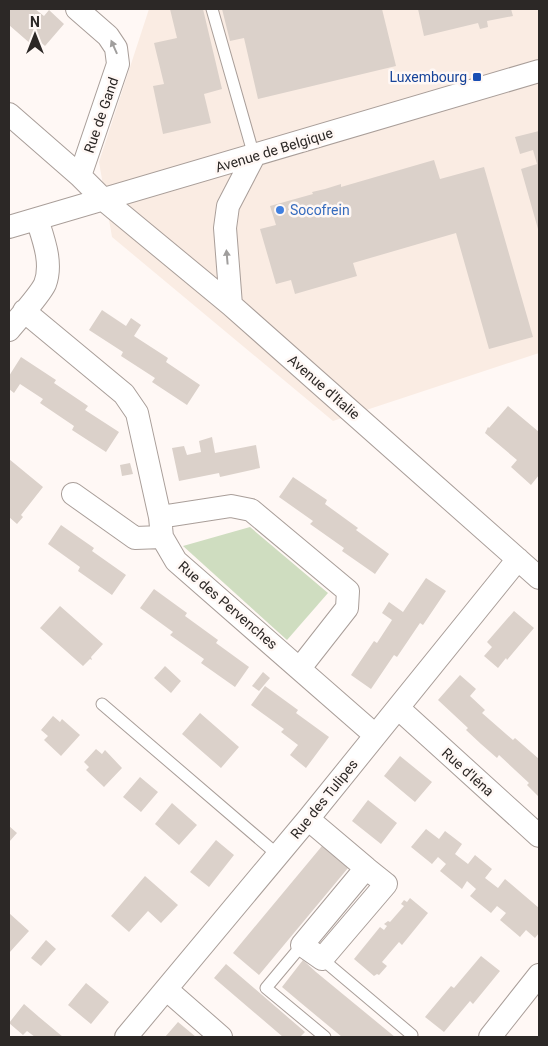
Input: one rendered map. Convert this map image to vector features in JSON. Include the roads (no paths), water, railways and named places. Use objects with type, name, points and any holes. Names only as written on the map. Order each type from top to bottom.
[{"type":"street","name":"Rue de Gand","points":[[77,9],[108,36],[116,48],[118,64],[80,176]]},
{"type":"street","name":"Avenue de Belgique","points":[[9,227],[539,71]]},
{"type":"street","name":"Avenue d'Italie","points":[[9,114],[80,176],[104,200],[231,305],[532,567]]},
{"type":"street","points":[[231,305],[225,228],[228,206],[254,156]]},
{"type":"street","points":[[9,330],[45,284],[48,268],[45,244],[37,218]]},
{"type":"street","name":"Rue des Pervenches","points":[[24,312],[124,394],[137,413],[161,527],[176,561],[375,735]]},
{"type":"street","points":[[73,494],[135,538],[161,527],[232,506],[251,510],[348,591],[347,608],[300,668]]},
{"type":"street","name":"Rue des Tulipes","points":[[126,1037],[398,708],[532,567]]},
{"type":"street","name":"Rue d'Iéna","points":[[398,708],[539,836]]},
{"type":"street","points":[[308,819],[386,884],[322,959],[302,945],[366,868]]},
{"type":"street","points":[[490,1037],[539,975]]},
{"type":"street","points":[[166,989],[221,1037]]},
{"type":"lane","points":[[212,9],[254,156]]},
{"type":"lane","points":[[102,704],[278,855]]},
{"type":"lane","points":[[302,945],[266,988],[325,1037]]},
{"type":"lane","points":[[322,959],[412,1035]]},
{"type":"place","name":"Luxembourg","points":[[477,77]]},
{"type":"place","name":"Socofrein","points":[[280,210]]}]
